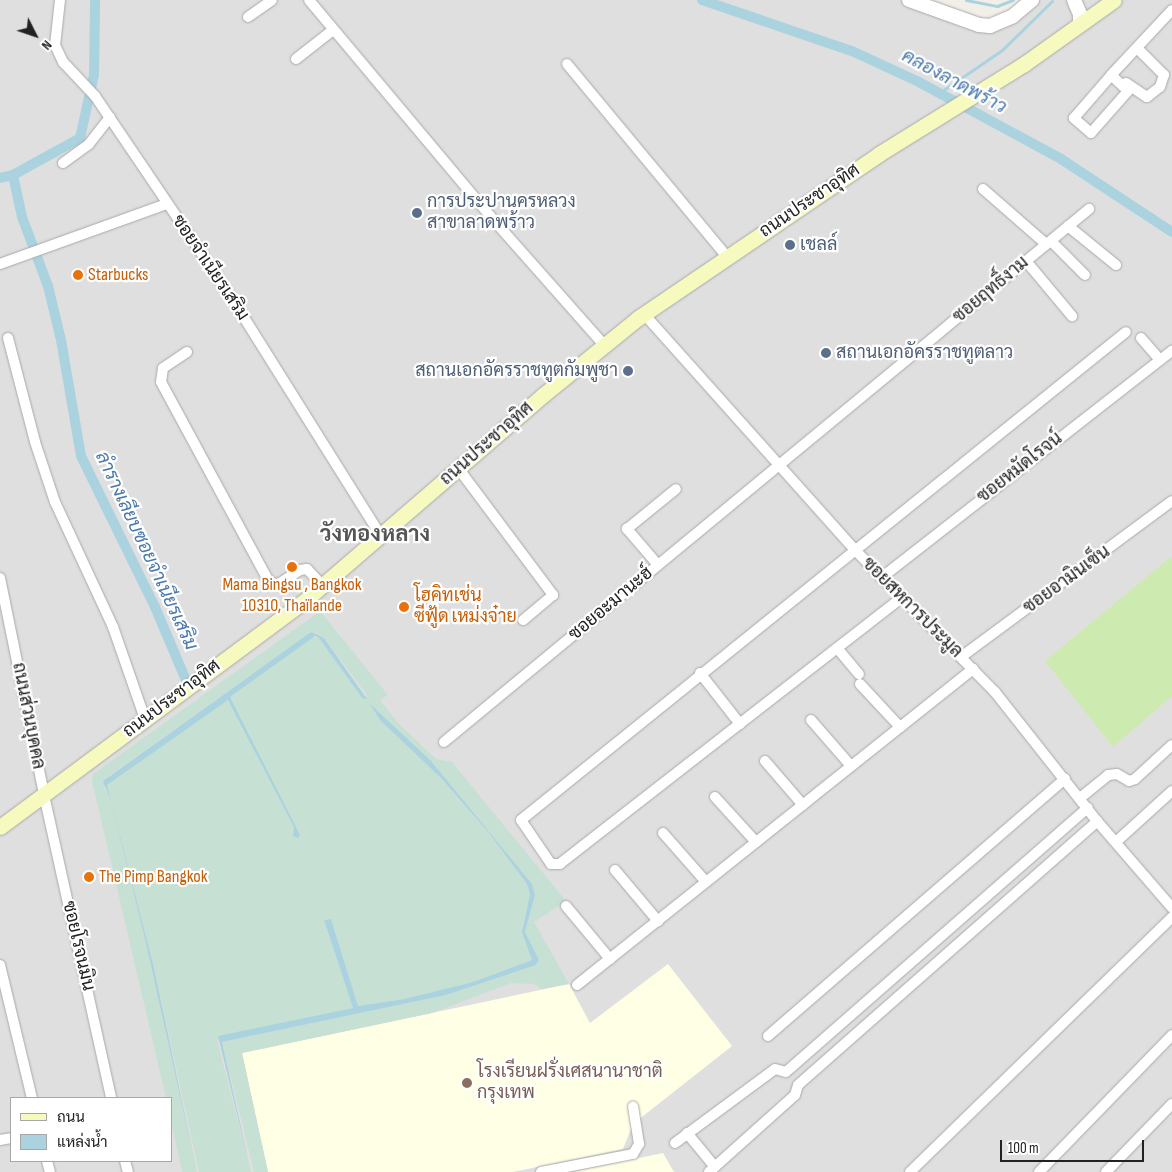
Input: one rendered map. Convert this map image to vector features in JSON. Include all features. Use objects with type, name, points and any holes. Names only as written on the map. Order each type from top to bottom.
[{"type":"main road","name":"ถนนประชาอุทิศ","points":[[0,827],[323,586],[458,468],[604,345],[644,314],[894,144],[1024,64],[1114,0]]},
{"type":"street","name":"ซอยจำเนียรเสริม","points":[[60,0],[55,45],[63,62],[95,96],[233,300],[381,536]]},
{"type":"street","points":[[248,17],[272,0]]},
{"type":"street","points":[[309,0],[604,345]]},
{"type":"street","points":[[909,0],[979,25],[990,26],[1013,16],[1032,0]]},
{"type":"street","points":[[1074,0],[1080,14],[1080,25]]},
{"type":"street","points":[[1093,16],[1101,0]]},
{"type":"street","points":[[1113,74],[1128,91],[1092,133],[1074,118],[1113,74],[1172,10]]},
{"type":"street","points":[[296,59],[333,30]]},
{"type":"street","points":[[1113,74],[1138,94],[1147,97],[1160,86],[1164,75],[1137,48]]},
{"type":"street","points":[[567,64],[727,257]]},
{"type":"street","points":[[63,163],[89,144],[110,117]]},
{"type":"street","points":[[983,189],[1085,275]]},
{"type":"street","points":[[0,264],[167,204]]},
{"type":"street","name":"ซอยฤทธิ์งาม","points":[[777,466],[1089,209]]},
{"type":"street","points":[[1068,226],[1116,265]]},
{"type":"street","points":[[1026,261],[1072,316]]},
{"type":"street","name":"ซอยสหการประมูล","points":[[644,314],[777,466],[900,598],[973,669],[1172,908]]},
{"type":"street","points":[[900,598],[560,864],[551,864],[520,818],[1126,332]]},
{"type":"street","points":[[8,338],[34,442],[55,502],[113,627],[145,719]]},
{"type":"street","points":[[1141,338],[1160,360]]},
{"type":"street","name":"ซอยหมัดโรจน์","points":[[881,578],[1172,351]]},
{"type":"street","points":[[187,352],[163,368],[161,382],[268,580],[279,584],[300,570],[307,569],[323,586]]},
{"type":"street","name":"ซอยอะมานะฮ์","points":[[444,742],[777,466]]},
{"type":"street","points":[[458,468],[553,596],[523,620]]},
{"type":"street","points":[[658,565],[627,529],[676,489]]},
{"type":"street","name":"ซอยอามินเซ็น","points":[[962,657],[1172,501]]},
{"type":"street","name":"ถนนส่วนบุคคล","points":[[0,578],[44,795]]},
{"type":"street","points":[[837,648],[900,728]]},
{"type":"street","points":[[577,985],[973,669]]},
{"type":"street","points":[[700,673],[740,724]]},
{"type":"street","points":[[811,720],[851,766]]},
{"type":"street","points":[[1080,798],[1108,774],[1117,774],[1129,781],[1135,779],[1172,745]]},
{"type":"street","points":[[766,761],[803,805]]},
{"type":"street","points":[[768,1036],[1065,778]]},
{"type":"street","points":[[1117,841],[1172,791]]},
{"type":"street","name":"ซอยโรจนมิน","points":[[44,795],[112,1097]]},
{"type":"street","points":[[715,797],[756,842]]},
{"type":"street","points":[[786,1072],[1088,808]]},
{"type":"street","points":[[687,1133],[712,1170],[795,1095],[798,1085],[1098,821]]},
{"type":"street","points":[[663,833],[706,882]]},
{"type":"street","points":[[1045,846],[1055,858]]},
{"type":"street","points":[[615,870],[658,920]]},
{"type":"street","points":[[984,899],[995,910]]},
{"type":"street","points":[[566,906],[610,959]]},
{"type":"street","points":[[910,1172],[1172,918]]},
{"type":"street","points":[[0,965],[32,1097]]},
{"type":"street","points":[[880,990],[892,1002]]},
{"type":"street","points":[[1039,1172],[1172,1035]]},
{"type":"street","points":[[675,1143],[775,1069],[786,1072],[798,1085]]},
{"type":"street","points":[[1106,1172],[1172,1104]]},
{"type":"street","points":[[541,1172],[633,1154],[639,1144],[633,1106]]},
{"type":"shaded area","points":[[0,0],[909,0],[979,25],[1032,0],[1172,0],[1172,1172],[0,1172]]},
{"type":"shaded area","points":[[320,611],[388,695],[380,700],[398,723],[436,759],[452,762],[566,901],[534,922],[569,984],[541,989],[535,984],[511,983],[432,1013],[242,1053],[268,1172],[254,1172],[222,1042],[446,995],[536,965],[539,960],[525,932],[535,895],[532,884],[431,761],[423,758],[489,833],[527,884],[530,894],[523,925],[532,960],[473,982],[404,999],[358,1006],[331,919],[324,920],[353,1008],[217,1040],[251,1172],[199,1172],[154,968],[107,785],[225,700],[231,704],[262,760],[230,697],[311,637],[319,638],[362,698],[367,695],[324,638],[311,632],[109,776],[105,788],[111,801],[145,939],[197,1172],[182,1172],[172,1126],[172,1097],[166,1097],[92,781],[93,774]]},
{"type":"shaded area","name":"โรงเรียนฝรั่งเศสนานาชาติ กรุงเทพ","points":[[668,964],[732,1046],[633,1124],[623,1149],[513,1172],[268,1172],[242,1053],[569,984],[590,1023]]},
{"type":"shaded area","points":[[663,1153],[674,1172],[572,1172]]},
{"type":"green space","points":[[1172,556],[1172,696],[1113,747],[1045,661]]},
{"type":"water","points":[[311,632],[324,638],[367,699],[362,698],[319,638],[315,636],[230,697],[300,835],[298,838],[293,836],[294,827],[228,700],[107,785],[154,968],[197,1172],[145,939],[111,801],[103,781]]},
{"type":"water","points":[[370,704],[431,761],[532,884],[535,895],[525,932],[539,960],[536,965],[446,995],[222,1042],[251,1172],[218,1036],[353,1008],[324,920],[331,919],[358,1006],[404,999],[473,982],[532,960],[522,932],[530,894],[527,884],[489,833],[441,778],[380,720]]},
{"type":"waterway","points":[[0,178],[13,175],[80,138],[94,75],[95,0]]},
{"type":"waterway","name":"คลองลาดพร้าว","points":[[702,0],[852,51],[917,81],[1061,159],[1172,232]]},
{"type":"waterway","points":[[966,0],[997,6],[1013,0]]},
{"type":"waterway","points":[[939,93],[1002,50],[1052,1]]},
{"type":"waterway","name":"ลำรางเลียบซอยจำเนียรเสริม","points":[[13,175],[22,217],[48,286],[61,340],[81,456],[155,607],[186,680]]},
{"type":"place","name":"การประปานครหลวง สาขาลาดพร้าว","points":[[417,213]]},
{"type":"place","name":"เชลล์","points":[[790,245]]},
{"type":"place","name":"Starbucks","points":[[78,275]]},
{"type":"place","name":"สถานเอกอัครราชทูตลาว","points":[[826,353]]},
{"type":"place","name":"สถานเอกอัครราชทูตกัมพูชา","points":[[628,371]]},
{"type":"place","name":"Mama Bingsu , Bangkok 10310, Thaïlande","points":[[292,567]]},
{"type":"place","name":"โฮคิทเช่น ซีฟู้ด เหม่งจ๋าย","points":[[404,607]]},
{"type":"place","name":"The Pimp Bangkok","points":[[89,877]]},
{"type":"place","name":"โรงเรียนฝรั่งเศสนานาชาติ กรุงเทพ","points":[[467,1083]]},
{"type":"district","name":"วังทองหลาง","points":[[375,535]]}]
